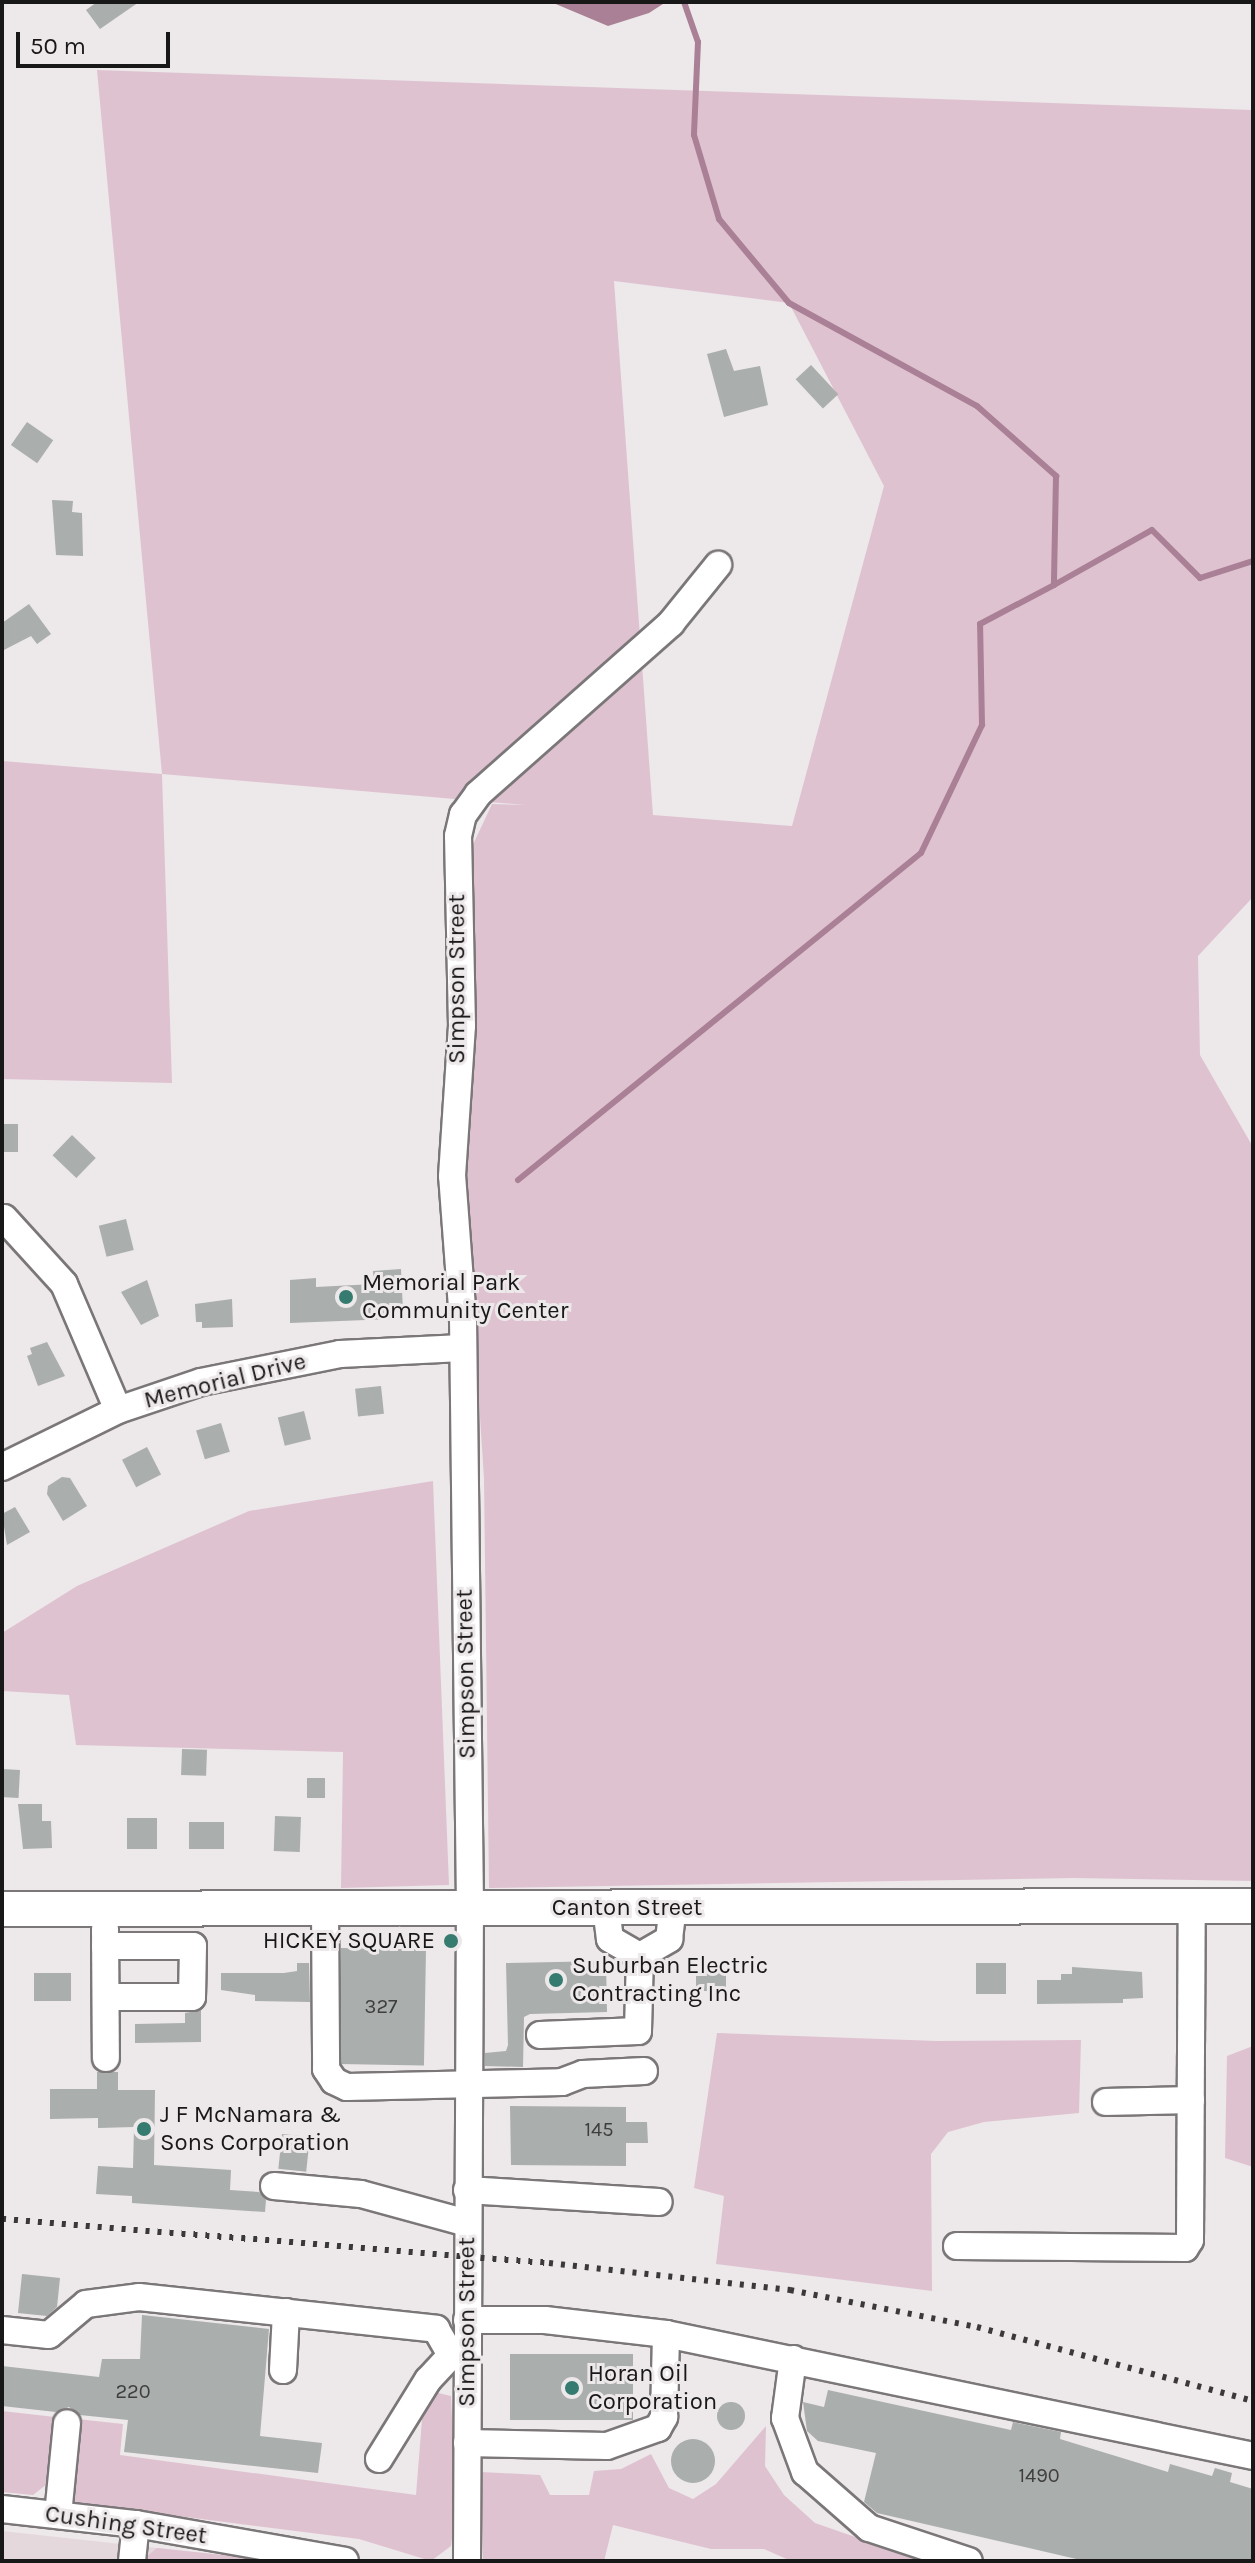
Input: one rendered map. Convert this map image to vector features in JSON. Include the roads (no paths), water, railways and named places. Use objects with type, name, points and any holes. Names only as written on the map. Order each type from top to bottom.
[{"type":"main road","name":"Canton Street","points":[[2,1909],[1253,1906]]},
{"type":"street","name":"Simpson Street","points":[[467,2561],[467,2443],[459,2356],[467,2320],[470,1907],[462,1348],[452,1176],[462,1026],[456,850],[463,815],[478,794],[671,623],[718,565]]},
{"type":"street","points":[[4,1218],[64,1284],[118,1410]]},
{"type":"street","name":"Memorial Drive","points":[[2,1467],[118,1410],[201,1382],[288,1362],[462,1348]]},
{"type":"street","points":[[957,2246],[1185,2248],[1190,2240],[1192,1906]]},
{"type":"street","points":[[606,1907],[610,1939],[640,1956]]},
{"type":"street","points":[[640,1956],[669,1939],[673,1908]]},
{"type":"street","points":[[325,1909],[328,2077],[347,2087],[562,2082],[583,2074],[644,2071]]},
{"type":"street","points":[[105,1910],[106,2058]]},
{"type":"street","points":[[105,1946],[193,1946],[192,1997],[106,1997]]},
{"type":"street","points":[[540,2035],[638,2031],[640,1956]]},
{"type":"street","points":[[1106,2102],[1191,2100]]},
{"type":"street","points":[[274,2186],[361,2194],[467,2223]]},
{"type":"street","points":[[467,2190],[659,2202]]},
{"type":"street","points":[[2,2330],[49,2335],[86,2304],[118,2297],[436,2329],[459,2356],[428,2380],[379,2459]]},
{"type":"street","points":[[283,2370],[286,2312]]},
{"type":"street","points":[[467,2320],[545,2320],[666,2334],[1253,2456]]},
{"type":"street","points":[[467,2443],[607,2446],[658,2428],[664,2417],[666,2334]]},
{"type":"street","points":[[793,2359],[785,2418],[805,2472],[869,2528],[969,2561]]},
{"type":"street","points":[[58,2515],[67,2423]]},
{"type":"street","name":"Cushing Street","points":[[2,2509],[136,2524],[345,2561]]},
{"type":"street","points":[[132,2561],[136,2524]]},
{"type":"waterway","points":[[684,2],[698,42],[694,135],[719,219],[789,303],[977,406],[1056,476],[1054,585],[1152,530],[1200,578],[1253,561]]},
{"type":"waterway","points":[[518,1180],[921,853],[982,725],[980,624],[1054,585]]},
{"type":"railway","points":[[2,2219],[549,2263],[790,2290],[977,2327],[1253,2401]]},
{"type":"place","name":"Memorial Park Community Center","points":[[346,1297]]},
{"type":"place","name":"HICKEY SQUARE","points":[[451,1941]]},
{"type":"place","name":"Suburban Electric Contracting Inc","points":[[556,1980]]},
{"type":"place","name":"J F McNamara & Sons Corporation","points":[[144,2129]]},
{"type":"place","name":"Horan Oil Corporation","points":[[572,2388]]}]
